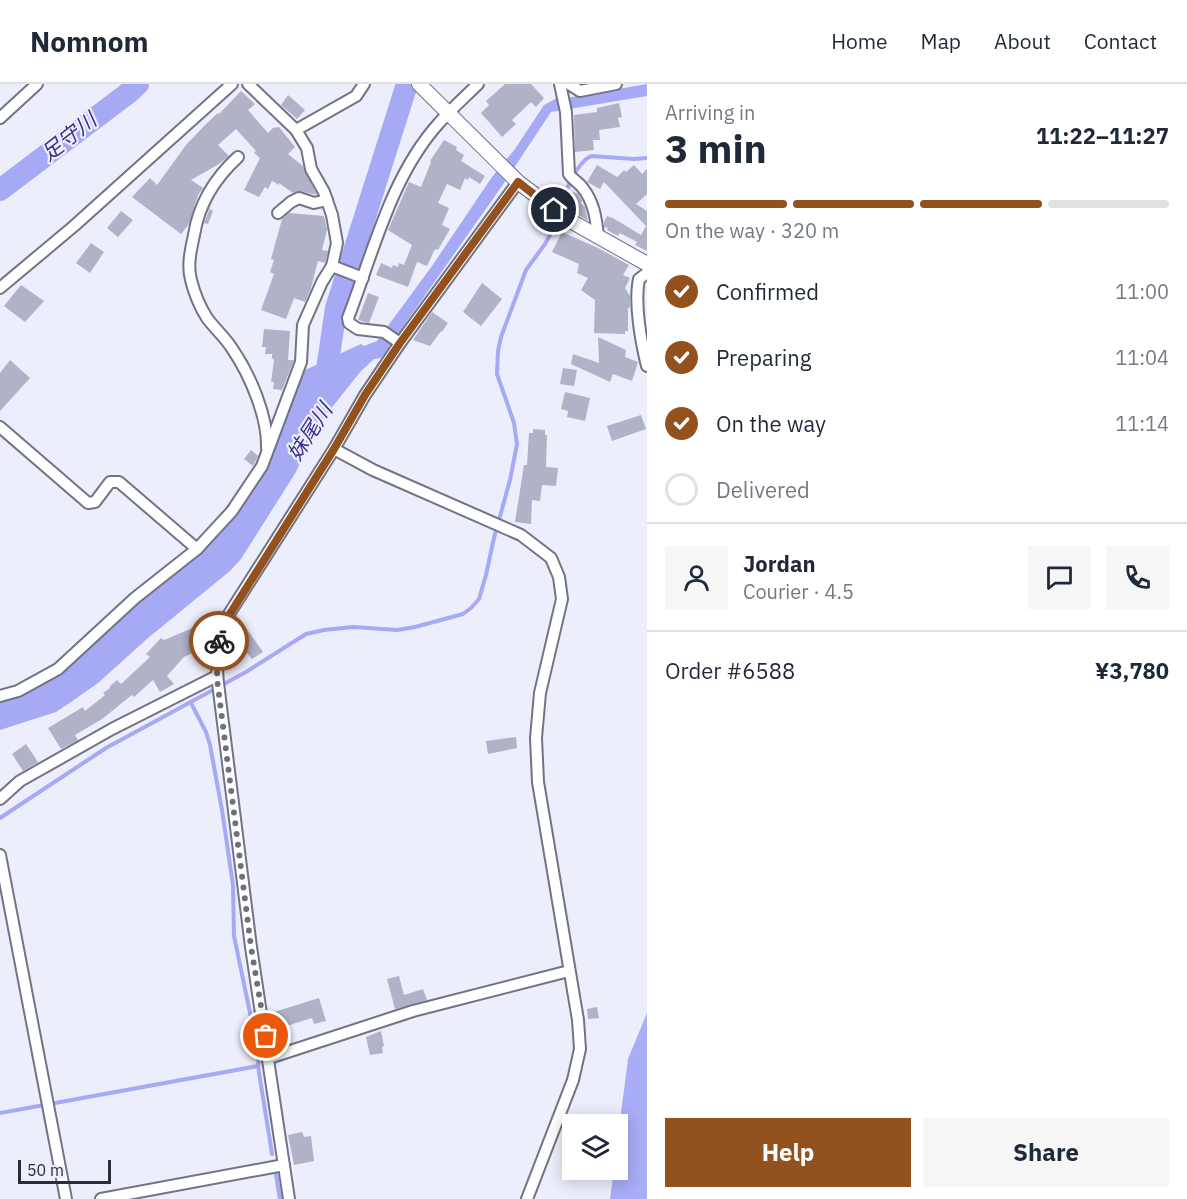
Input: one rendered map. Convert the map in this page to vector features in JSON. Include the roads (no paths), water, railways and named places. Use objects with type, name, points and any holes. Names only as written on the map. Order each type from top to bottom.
[{"type":"main road","points":[[420,86],[514,179],[558,213],[647,264]]},
{"type":"street","points":[[0,118],[37,84]]},
{"type":"street","points":[[0,288],[74,226],[232,84]]},
{"type":"street","points":[[207,106],[220,100],[241,84]]},
{"type":"street","points":[[0,696],[18,691],[58,669],[135,598],[196,549],[232,511],[262,466],[267,454],[301,362],[303,325],[307,313],[334,267],[337,243],[332,215],[324,192],[311,169],[307,148],[296,130],[248,84]]},
{"type":"street","points":[[296,130],[356,96],[364,84]]},
{"type":"street","points":[[393,338],[358,329],[349,323],[348,318],[361,277],[392,201],[413,159],[439,123],[478,84]]},
{"type":"street","points":[[569,84],[580,91],[616,84]]},
{"type":"street","points":[[561,89],[566,112],[573,179],[581,185],[593,206],[598,236]]},
{"type":"street","points":[[238,157],[213,184],[203,204],[195,225],[189,259],[190,279],[207,318],[233,350],[250,378],[267,437],[267,454]]},
{"type":"street","points":[[289,1199],[251,947],[218,684],[217,652],[220,634],[230,614],[334,449],[365,395],[393,338],[514,179]]},
{"type":"street","points":[[278,213],[299,198],[314,203],[327,200]]},
{"type":"street","points":[[334,267],[361,277]]},
{"type":"street","points":[[647,273],[639,279],[637,289],[647,366]]},
{"type":"street","points":[[0,427],[88,503],[95,502],[110,482],[119,482],[196,549]]},
{"type":"street","points":[[334,449],[374,470],[521,535],[551,558],[559,577],[562,599],[540,693],[536,738],[538,782],[578,1020],[580,1049],[573,1080],[528,1199]]},
{"type":"street","points":[[0,799],[20,781],[112,729],[218,684]]},
{"type":"street","points":[[0,855],[66,1199]]},
{"type":"street","points":[[269,1058],[413,1011],[569,971]]},
{"type":"street","points":[[101,1199],[284,1165]]},
{"type":"water","name":"妹尾川","points":[[647,84],[647,96],[551,112],[381,358],[374,359],[361,371],[317,426],[296,472],[241,559],[230,571],[148,638],[98,683],[71,702],[56,712],[0,730],[0,700],[29,691],[52,677],[138,601],[178,570],[272,454],[305,370],[361,344],[364,346],[377,341],[544,105],[557,98]]},
{"type":"waterway","name":"足守川","points":[[0,190],[138,84]]},
{"type":"waterway","points":[[324,390],[336,308],[407,84]]},
{"type":"waterway","points":[[560,209],[568,187],[580,165],[591,156],[647,158]]},
{"type":"waterway","points":[[0,818],[106,748],[246,672],[306,634],[353,627],[397,630],[463,614],[471,608],[479,599],[486,575],[517,444],[514,423],[497,374],[501,337],[526,270],[545,244],[558,216]]},
{"type":"waterway","points":[[191,703],[210,745],[222,810],[233,885],[234,936],[259,1056],[258,1066],[272,1154]]},
{"type":"waterway","points":[[0,1113],[258,1066]]},
{"type":"waterway","points":[[276,1175],[280,1199]]}]
